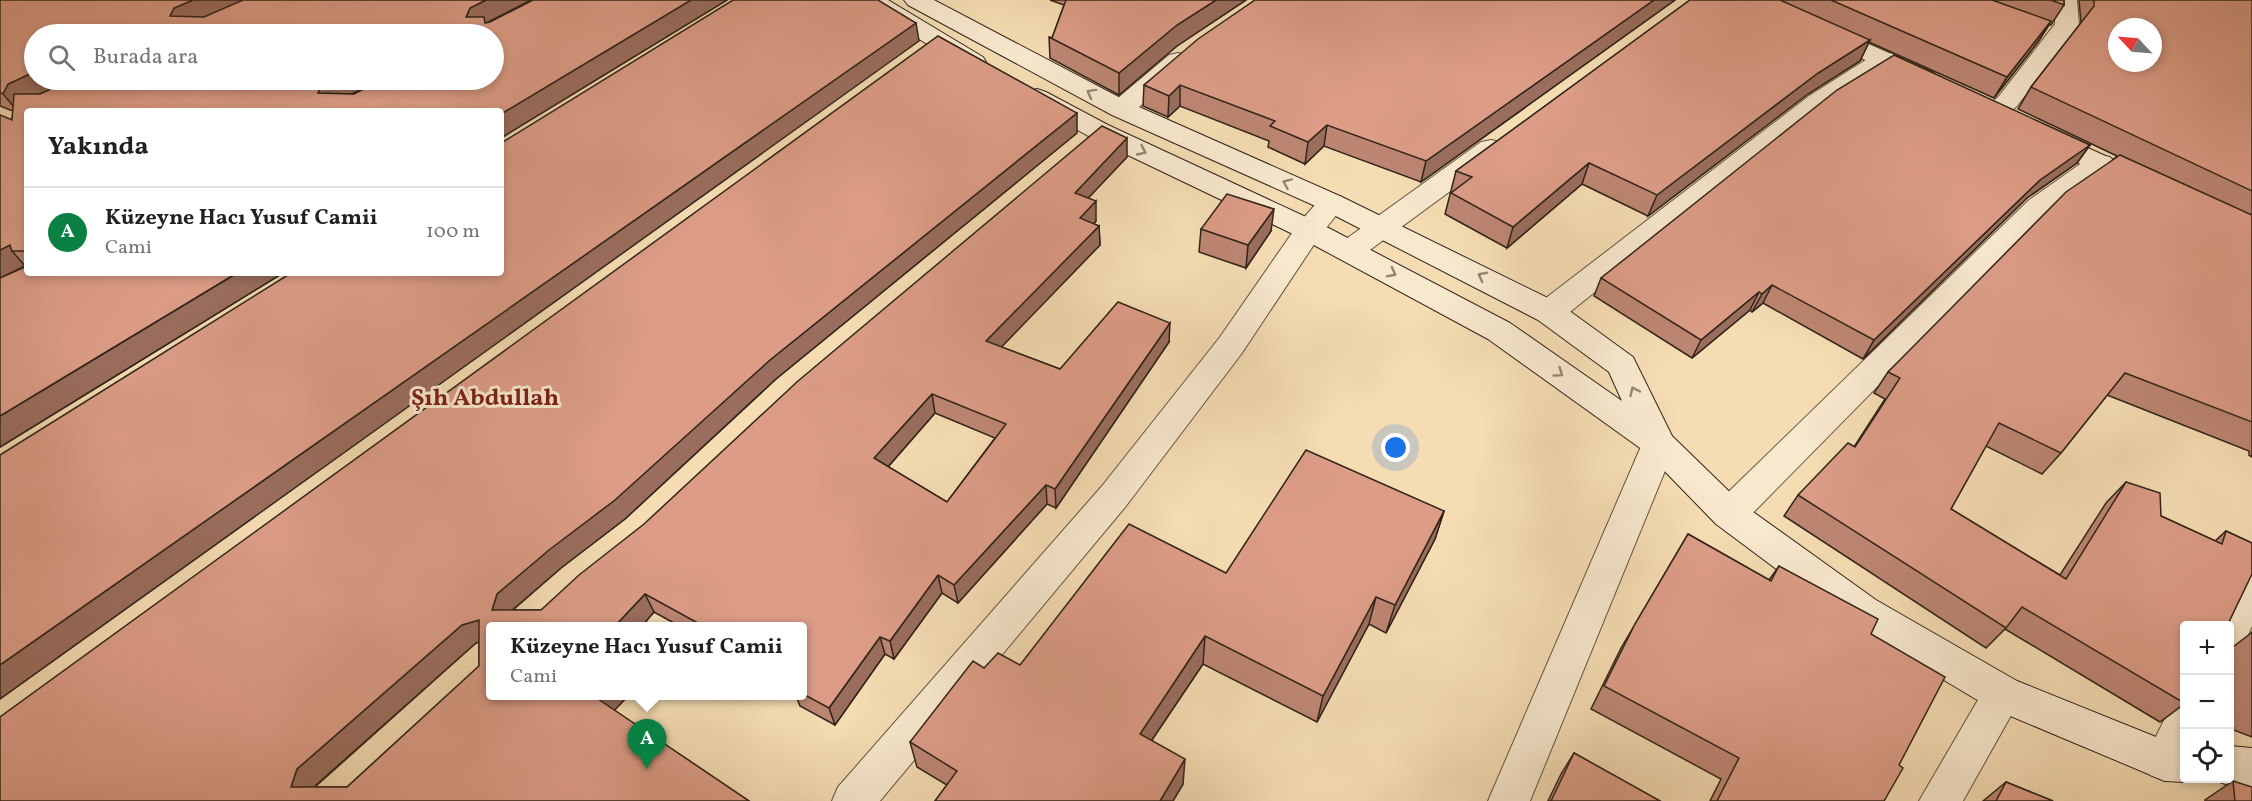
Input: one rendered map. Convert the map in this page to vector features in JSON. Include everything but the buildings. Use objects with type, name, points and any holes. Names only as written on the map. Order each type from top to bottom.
[{"type":"street","points":[[871,0],[1007,81],[1332,202],[1549,312],[1622,365],[1659,444],[1509,801]]},
{"type":"street","points":[[1751,0],[1945,87]]},
{"type":"street","points":[[2065,0],[2067,25],[2046,34],[2008,101],[2003,115],[2171,197]]},
{"type":"street","points":[[923,1],[1110,120],[1499,331],[1659,444],[1729,514],[1863,612],[2003,693],[2175,762],[2182,729]]},
{"type":"street","points":[[910,62],[939,41]]},
{"type":"street","points":[[1072,154],[1197,46]]},
{"type":"street","points":[[1549,312],[1818,101],[1884,59]]},
{"type":"street","points":[[1349,251],[1515,131]]},
{"type":"street","points":[[1729,514],[2039,206],[2100,163]]},
{"type":"street","points":[[853,801],[1114,496],[1231,345],[1310,230],[1332,202]]},
{"type":"street","points":[[2234,622],[2252,587]]},
{"type":"street","points":[[1940,801],[2003,693]]},
{"type":"street","points":[[2234,766],[2252,768]]},
{"type":"place","name":"Küzeyne Hacı Yusuf Camii","points":[[647,769]]},
{"type":"district","name":"Şıh Abdullah","points":[[485,397]]}]
